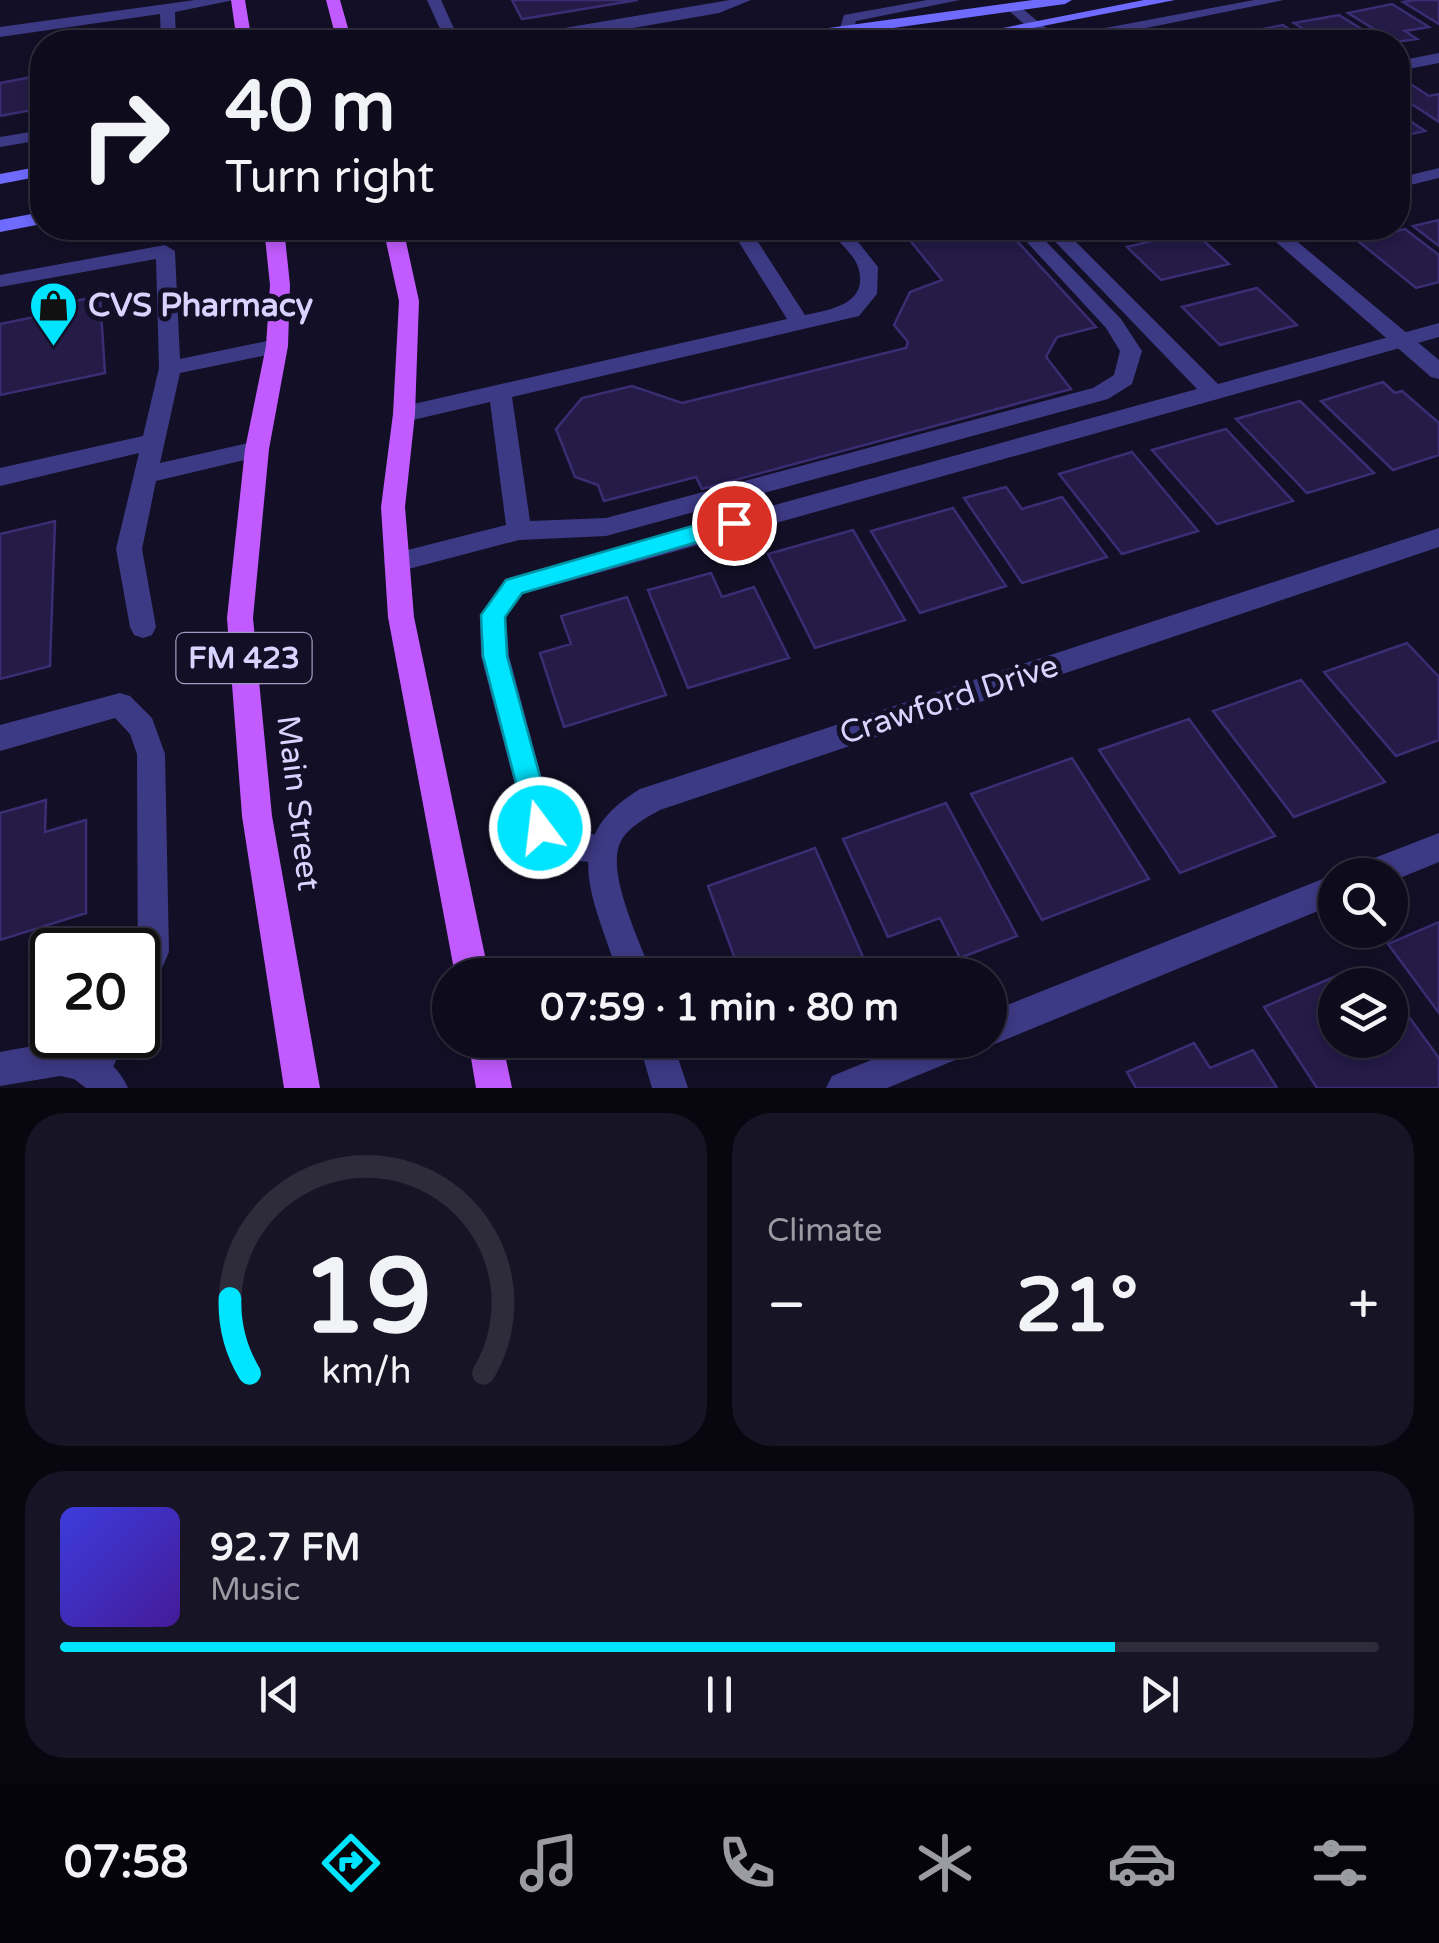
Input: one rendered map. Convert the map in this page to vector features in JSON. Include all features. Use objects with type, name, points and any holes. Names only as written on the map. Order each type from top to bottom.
[{"type":"main road","points":[[238,0],[243,30]]},
{"type":"main road","points":[[332,0],[341,30]]},
{"type":"main road","points":[[855,30],[1065,0]]},
{"type":"main road","points":[[1006,30],[1168,0]]},
{"type":"main road","points":[[0,179],[30,173]]},
{"type":"main road","points":[[0,226],[30,220]]},
{"type":"main road","name":"Main Street","points":[[275,240],[280,285],[277,346],[257,450],[240,618],[257,816],[302,1088]]},
{"type":"main road","points":[[396,240],[409,300],[404,414],[393,507],[402,618],[469,958]]},
{"type":"main road","points":[[488,1058],[494,1088]]},
{"type":"street","points":[[0,32],[227,0]]},
{"type":"street","points":[[434,0],[448,30]]},
{"type":"street","points":[[587,30],[719,10],[744,0]]},
{"type":"street","points":[[847,30],[850,18],[952,0]]},
{"type":"street","points":[[1118,30],[1277,0]]},
{"type":"street","points":[[168,8],[169,30]]},
{"type":"street","points":[[1014,9],[1039,30]]},
{"type":"street","points":[[612,26],[614,30]]},
{"type":"street","points":[[1410,64],[1439,58]]},
{"type":"street","points":[[0,142],[30,136]]},
{"type":"street","points":[[1410,180],[1439,173]]},
{"type":"street","points":[[748,240],[800,323]]},
{"type":"street","points":[[404,414],[852,311],[867,294],[868,267],[847,240]]},
{"type":"street","points":[[397,562],[518,531],[606,528],[1100,394],[1124,379],[1131,351],[1114,324],[1034,240]]},
{"type":"street","points":[[1064,240],[1212,391]]},
{"type":"street","points":[[1284,240],[1439,372]]},
{"type":"street","points":[[0,281],[165,251],[170,368],[129,549],[143,628]]},
{"type":"street","points":[[630,958],[606,880],[603,847],[562,845],[540,828],[495,656],[493,615],[514,586],[1439,330]]},
{"type":"street","points":[[170,368],[277,346]]},
{"type":"street","points":[[500,392],[518,531]]},
{"type":"street","points":[[0,477],[153,442]]},
{"type":"street","points":[[145,476],[257,450]]},
{"type":"street","name":"Crawford Drive","points":[[603,847],[620,818],[651,799],[1439,537]]},
{"type":"street","points":[[0,738],[120,706],[142,727],[151,754],[153,928]]},
{"type":"street","points":[[1408,860],[1439,847]]},
{"type":"street","points":[[1007,1022],[1318,896]]},
{"type":"street","points":[[0,1069],[44,1055],[103,1078]]},
{"type":"street","points":[[661,1058],[670,1088]]},
{"type":"street","points":[[844,1088],[918,1058]]},
{"type":"building","points":[[512,0],[638,0],[522,19]]},
{"type":"building","points":[[1415,0],[1439,0],[1439,24],[1403,2]]},
{"type":"building","points":[[1392,4],[1429,27],[1376,30],[1348,13]]},
{"type":"building","points":[[1339,15],[1363,30],[1305,30],[1294,23]]},
{"type":"building","points":[[1283,25],[1291,30],[1257,30]]},
{"type":"building","points":[[30,77],[30,110],[0,116],[0,83]]},
{"type":"building","points":[[1410,84],[1429,96],[1439,94],[1439,122],[1410,103]]},
{"type":"building","points":[[1410,121],[1425,131],[1410,134]]},
{"type":"building","points":[[1439,220],[1439,246],[1413,226]]},
{"type":"building","points":[[1410,233],[1439,255],[1439,282],[1416,288],[1358,241],[1410,240]]},
{"type":"building","points":[[910,240],[1016,240],[1096,327],[1057,337],[1046,357],[1071,389],[702,489],[696,477],[604,501],[598,485],[575,477],[556,429],[582,398],[632,386],[682,403],[906,348],[908,342],[894,325],[910,292],[942,280]]},
{"type":"building","points":[[1156,240],[1203,240],[1229,264],[1161,280],[1127,247]]},
{"type":"building","points":[[1257,288],[1297,325],[1220,345],[1182,307]]},
{"type":"building","name":"CVS Pharmacy","points":[[100,296],[105,373],[0,395],[0,324],[49,314],[49,306]]},
{"type":"building","points":[[1383,382],[1395,393],[1402,391],[1439,423],[1439,455],[1393,470],[1321,401]]},
{"type":"building","points":[[1300,401],[1374,473],[1307,493],[1236,419]]},
{"type":"building","points":[[1226,429],[1293,501],[1217,524],[1152,450]]},
{"type":"building","points":[[1132,452],[1198,531],[1122,554],[1059,474]]},
{"type":"building","points":[[1006,487],[1022,509],[1062,497],[1107,557],[1022,583],[964,498]]},
{"type":"building","points":[[953,508],[1006,586],[920,613],[871,531]]},
{"type":"building","points":[[55,521],[50,666],[0,679],[0,534]]},
{"type":"building","points":[[853,530],[905,620],[815,648],[768,554]]},
{"type":"building","points":[[711,573],[722,597],[754,587],[789,658],[688,688],[648,590]]},
{"type":"building","points":[[627,597],[666,695],[564,727],[540,653],[571,644],[561,616]]},
{"type":"building","points":[[1407,643],[1439,677],[1439,740],[1396,756],[1324,672]]},
{"type":"building","points":[[1301,680],[1385,782],[1294,817],[1213,711]]},
{"type":"building","points":[[1189,719],[1275,836],[1180,873],[1099,750]]},
{"type":"building","points":[[1072,758],[1149,879],[1042,920],[971,794]]},
{"type":"building","points":[[46,800],[45,832],[86,820],[86,913],[0,940],[0,813]]},
{"type":"building","points":[[946,803],[1017,936],[960,958],[940,918],[888,937],[843,839]]},
{"type":"building","points":[[815,848],[864,958],[735,958],[708,886]]},
{"type":"building","points":[[1439,922],[1439,1013],[1391,948],[1408,948],[1408,935]]},
{"type":"building","points":[[1318,984],[1318,1058],[1408,1058],[1408,1015],[1439,1058],[1439,1088],[1317,1088],[1264,1007]]},
{"type":"building","points":[[1194,1043],[1210,1068],[1253,1050],[1277,1088],[1136,1088],[1127,1072]]},
{"type":"place","name":"CVS Pharmacy","points":[[53,348]]},
{"type":"route","points":[[540,828],[495,656],[493,615],[514,586],[734,523]]}]
